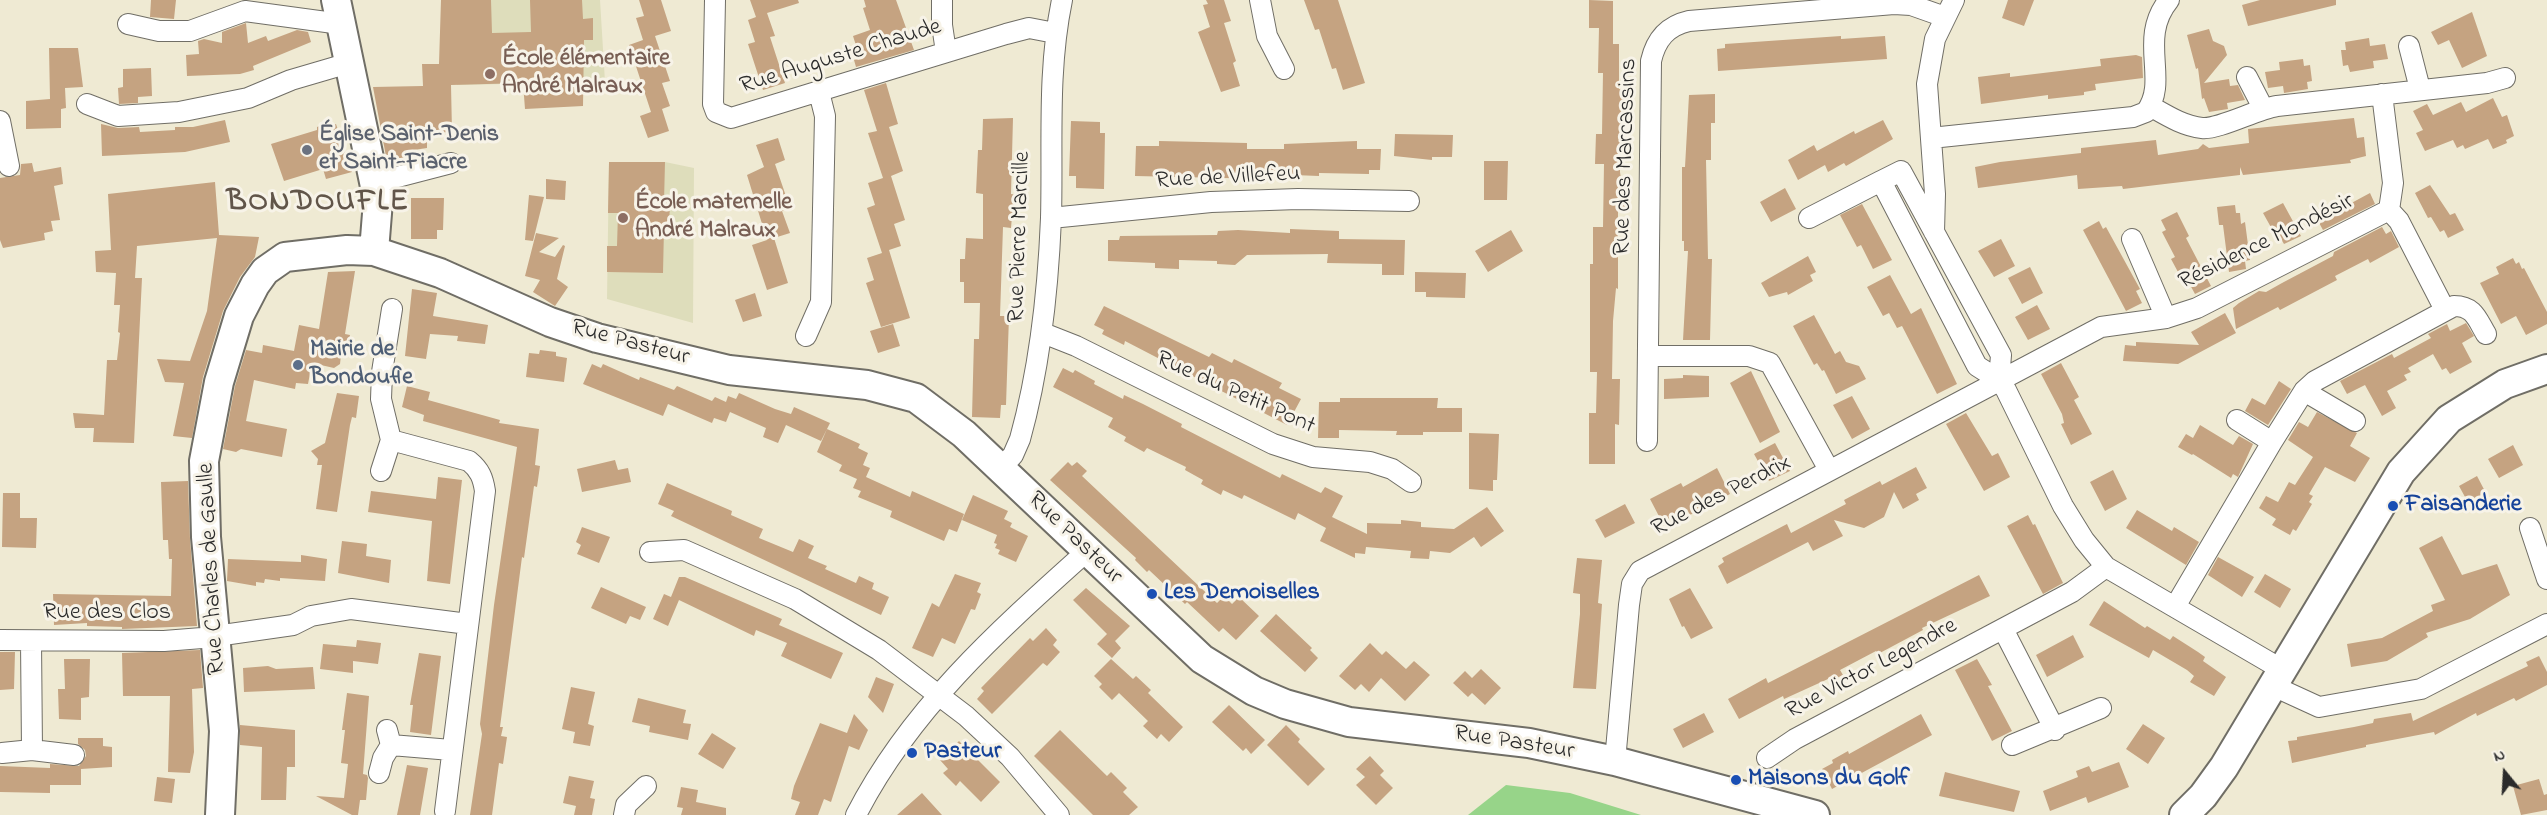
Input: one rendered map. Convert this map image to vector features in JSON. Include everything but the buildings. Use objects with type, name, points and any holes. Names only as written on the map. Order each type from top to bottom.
[{"type":"street","name":"Rue Auguste Chaude","points":[[715,0],[713,104],[716,112],[731,118],[1029,28],[1055,33]]},
{"type":"street","points":[[942,0],[942,26],[946,52]]},
{"type":"street","name":"Rue Pierre Marcille","points":[[1001,468],[1013,455],[1020,439],[1043,333],[1051,218],[1050,98],[1055,33],[1062,0]]},
{"type":"street","points":[[1260,0],[1267,36],[1284,69]]},
{"type":"street","points":[[1930,138],[2133,117],[2146,112],[2156,87],[2153,42],[2155,27],[2169,0]]},
{"type":"street","name":"Rue des Marcassins","points":[[1647,441],[1651,61],[1656,43],[1671,27],[1689,21],[1894,4],[1949,8]]},
{"type":"street","points":[[1934,280],[1935,194],[1927,84],[1929,62],[1935,39],[1949,8]]},
{"type":"street","points":[[128,24],[159,31],[190,31],[245,11],[338,12],[374,183],[378,210],[374,251]]},
{"type":"street","points":[[2409,46],[2420,89]]},
{"type":"street","points":[[87,104],[118,116],[179,112],[248,98],[291,80],[349,63]]},
{"type":"street","points":[[2247,77],[2263,108]]},
{"type":"street","points":[[2150,106],[2169,118],[2201,128],[2211,128],[2263,108],[2505,78]]},
{"type":"street","points":[[806,336],[821,302],[825,116],[819,92]]},
{"type":"street","name":"Résidence Mondésir","points":[[2382,94],[2393,183],[2389,210]]},
{"type":"street","points":[[0,121],[9,166]]},
{"type":"street","points":[[374,183],[451,163]]},
{"type":"street","points":[[1809,218],[1901,171],[2001,355],[1999,380]]},
{"type":"street","points":[[1881,181],[1977,366],[1999,380],[2063,506],[2084,540],[2106,567],[2176,606],[2319,706],[2421,689],[2547,624]]},
{"type":"street","name":"Rue de Villefeu","points":[[1051,218],[1211,202],[1298,199],[1408,201]]},
{"type":"street","name":"Résidence Mondésir","points":[[2389,210],[2399,221],[2445,310]]},
{"type":"street","name":"Résidence Mondésir","points":[[1999,380],[2101,327],[2166,318],[2198,308],[2389,210]]},
{"type":"street","name":"Résidence Mondésir","points":[[2132,239],[2166,318]]},
{"type":"street","name":"Rue Charles de Gaulle","points":[[220,815],[224,731],[206,537],[204,461],[209,425],[219,382],[239,316],[255,285],[277,262],[285,257],[302,254],[347,250],[374,251]]},
{"type":"street","name":"Rue Pasteur","points":[[374,251],[440,273],[550,322],[597,338],[729,370],[867,385],[916,398],[941,414],[1001,468],[1086,552],[1202,659],[1254,691],[1285,704],[1349,722],[1529,742],[1615,761],[1815,815]]},
{"type":"street","points":[[2176,606],[2304,391],[2331,372],[2445,310],[2464,306],[2472,310],[2486,334]]},
{"type":"street","points":[[381,471],[391,440],[381,399],[382,372],[392,309]]},
{"type":"street","name":"Rue du Petit Pont","points":[[1043,333],[1076,346],[1273,444],[1312,457],[1370,462],[1392,469],[1411,482]]},
{"type":"street","points":[[1648,356],[1749,356],[1770,363],[1776,370],[1829,470]]},
{"type":"street","points":[[2184,815],[2203,796],[2224,767],[2401,472],[2449,419],[2505,384],[2547,369]]},
{"type":"street","name":"Rue des Perdrix","points":[[1615,761],[1629,605],[1632,584],[1640,571],[1999,380]]},
{"type":"street","points":[[2304,391],[2355,421]]},
{"type":"street","points":[[2237,420],[2272,442]]},
{"type":"street","points":[[391,440],[469,461],[478,468],[485,491],[445,811]]},
{"type":"street","points":[[2530,528],[2547,579]]},
{"type":"street","points":[[650,552],[684,550],[795,599],[879,650],[966,716],[1010,757],[1059,815]]},
{"type":"street","points":[[856,815],[889,756],[938,696],[1006,623],[1086,552]]},
{"type":"street","name":"Rue Victor Legendre","points":[[1767,758],[1795,739],[2072,592],[2106,567]]},
{"type":"street","name":"Rue des Clos","points":[[0,640],[164,641],[293,625],[311,616],[351,609],[468,624]]},
{"type":"street","points":[[2003,629],[2055,730]]},
{"type":"street","points":[[31,641],[32,750]]},
{"type":"street","points":[[2012,746],[2055,730],[2101,708]]},
{"type":"street","points":[[379,773],[389,737],[452,750]]},
{"type":"street","points":[[2,753],[32,750],[74,755]]},
{"type":"street","points":[[624,815],[626,805],[646,786]]},
{"type":"shaded area","points":[[459,0],[600,0],[605,82],[457,85]]},
{"type":"shaded area","points":[[609,162],[665,162],[694,168],[693,323],[607,299]]},
{"type":"green space","points":[[1506,785],[1570,793],[1641,815],[1468,815]]},
{"type":"place","name":"École élémentaire André Malraux","points":[[490,74]]},
{"type":"place","name":"Église Saint-Denis et Saint-Fiacre","points":[[307,150]]},
{"type":"place","name":"École maternelle André Malraux","points":[[623,218]]},
{"type":"place","name":"Mairie de Bondoufle","points":[[298,365]]},
{"type":"place","name":"Faisanderie","points":[[2393,506]]},
{"type":"place","name":"Les Demoiselles","points":[[1152,594]]},
{"type":"place","name":"Pasteur","points":[[912,753]]},
{"type":"place","name":"Maisons du Golf","points":[[1736,780]]},
{"type":"district","name":"BONDOUFLE","points":[[318,204]]}]
